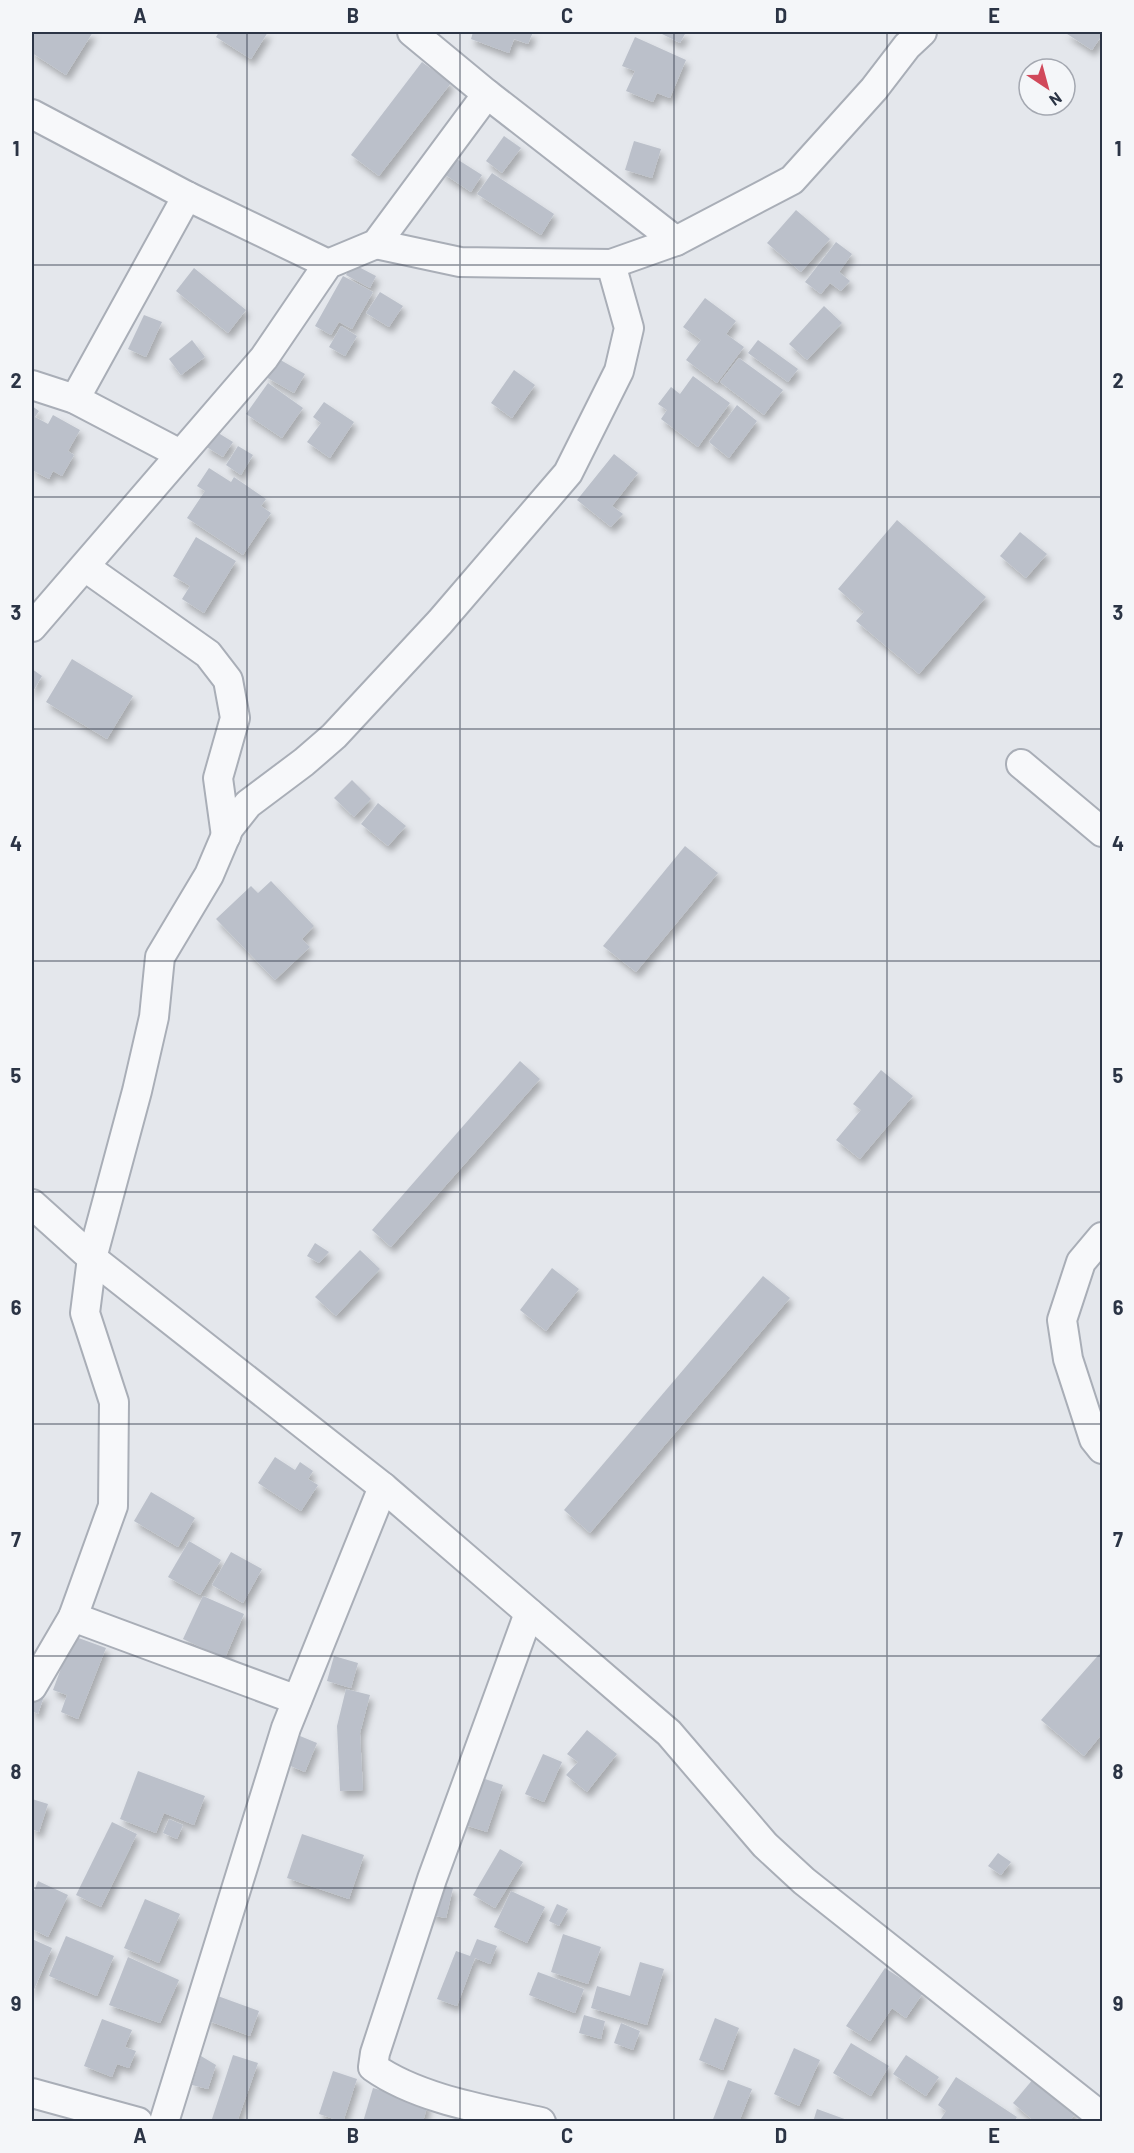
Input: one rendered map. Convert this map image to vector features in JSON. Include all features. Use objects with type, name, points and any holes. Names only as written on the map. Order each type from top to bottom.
[{"type":"street","points":[[412,32],[487,94],[676,241]]},
{"type":"street","points":[[376,244],[460,262],[611,264],[676,241],[792,180],[874,88],[907,46],[922,32]]},
{"type":"street","points":[[32,627],[264,358],[328,264],[376,244],[487,94]]},
{"type":"street","points":[[32,114],[188,196],[328,264]]},
{"type":"street","points":[[75,399],[188,196]]},
{"type":"street","points":[[32,1687],[73,1617],[113,1506],[114,1402],[85,1313],[92,1258],[154,1017],[160,957],[208,875],[229,828],[248,804],[334,736],[440,622],[568,473],[619,371],[629,328],[611,264]]},
{"type":"street","points":[[32,385],[75,399],[180,454]]},
{"type":"street","points":[[85,567],[208,654],[228,680],[235,718],[218,778],[226,836]]},
{"type":"street","points":[[1021,764],[1102,832]]},
{"type":"street","points":[[32,1204],[92,1258],[383,1487],[669,1733],[765,1845],[804,1881],[1102,2117]]},
{"type":"street","points":[[1102,1237],[1081,1262],[1062,1320],[1072,1370],[1094,1438],[1102,1449]]},
{"type":"street","points":[[164,2121],[286,1728],[383,1487]]},
{"type":"street","points":[[529,1613],[432,1879],[375,2053],[373,2067],[390,2079],[466,2105],[541,2121]]},
{"type":"street","points":[[73,1617],[297,1700]]},
{"type":"street","points":[[32,2093],[138,2121]]},
{"type":"building","points":[[33,32],[93,32],[66,75],[32,53]]},
{"type":"building","points":[[219,32],[268,32],[251,59],[216,37]]},
{"type":"building","points":[[473,32],[533,32],[528,44],[514,39],[509,53],[471,39]]},
{"type":"building","points":[[658,32],[686,32],[680,43]]},
{"type":"building","points":[[1064,32],[1102,32],[1102,35],[1092,50]]},
{"type":"building","points":[[635,37],[686,60],[670,98],[657,93],[653,102],[626,91],[635,71],[622,66]]},
{"type":"building","points":[[422,62],[451,83],[379,176],[351,155]]},
{"type":"building","points":[[504,136],[521,148],[502,173],[486,161]]},
{"type":"building","points":[[634,141],[661,149],[652,178],[625,170]]},
{"type":"building","points":[[452,156],[482,175],[471,192],[441,172]]},
{"type":"building","points":[[492,173],[554,214],[541,235],[477,194]]},
{"type":"building","points":[[796,210],[830,239],[801,272],[767,243]]},
{"type":"building","points":[[836,242],[852,254],[839,272],[850,281],[841,291],[830,283],[821,294],[805,282]]},
{"type":"building","points":[[353,264],[376,276],[370,288],[346,275]]},
{"type":"building","points":[[194,268],[246,310],[228,333],[176,291]]},
{"type":"building","points":[[343,276],[373,292],[352,329],[339,322],[331,335],[315,326]]},
{"type":"building","points":[[380,292],[403,306],[389,327],[366,313]]},
{"type":"building","points":[[705,298],[736,321],[726,334],[744,347],[717,383],[686,360],[701,340],[683,327]]},
{"type":"building","points":[[824,306],[842,323],[807,360],[789,344]]},
{"type":"building","points":[[144,315],[162,322],[146,357],[128,349]]},
{"type":"building","points":[[341,326],[357,336],[345,356],[329,347]]},
{"type":"building","points":[[192,340],[205,357],[181,375],[169,359]]},
{"type":"building","points":[[758,340],[798,369],[788,382],[748,353]]},
{"type":"building","points":[[277,358],[305,374],[294,393],[266,377]]},
{"type":"building","points":[[739,358],[783,390],[764,415],[720,382]]},
{"type":"building","points":[[514,370],[535,385],[512,418],[491,403]]},
{"type":"building","points":[[693,376],[730,403],[698,447],[661,419],[667,410],[658,404],[671,387],[680,394]]},
{"type":"building","points":[[268,383],[303,408],[282,438],[246,414]]},
{"type":"building","points":[[324,402],[354,422],[330,458],[307,442],[321,423],[313,417]]},
{"type":"building","points":[[737,405],[757,421],[729,458],[709,442]]},
{"type":"building","points":[[32,406],[39,411],[35,417],[48,424],[53,415],[80,430],[68,451],[74,455],[62,476],[53,471],[49,479],[32,470]]},
{"type":"building","points":[[215,431],[233,442],[223,457],[205,446]]},
{"type":"building","points":[[238,446],[253,455],[241,475],[226,465]]},
{"type":"building","points":[[614,454],[638,473],[612,506],[623,514],[611,527],[577,500]]},
{"type":"building","points":[[209,468],[231,482],[234,477],[266,499],[261,506],[271,513],[243,555],[187,518],[205,491],[197,486]]},
{"type":"building","points":[[897,520],[986,597],[919,674],[856,621],[864,612],[838,589]]},
{"type":"building","points":[[1020,532],[1047,554],[1026,578],[1000,556]]},
{"type":"building","points":[[196,537],[236,561],[204,613],[182,599],[190,586],[173,576]]},
{"type":"building","points":[[72,659],[133,696],[107,739],[46,702]]},
{"type":"building","points":[[32,669],[42,676],[32,693]]},
{"type":"building","points":[[352,780],[371,799],[354,817],[334,798]]},
{"type":"building","points":[[378,803],[406,826],[388,846],[361,824]]},
{"type":"building","points":[[685,846],[718,873],[636,972],[603,946]]},
{"type":"building","points":[[271,881],[314,926],[302,939],[310,947],[275,980],[216,919],[251,886],[258,893]]},
{"type":"building","points":[[520,1061],[540,1079],[391,1247],[372,1230]]},
{"type":"building","points":[[881,1070],[913,1096],[860,1159],[836,1140],[861,1110],[853,1104]]},
{"type":"building","points":[[315,1243],[329,1252],[319,1263],[307,1256]]},
{"type":"building","points":[[360,1250],[380,1269],[336,1316],[315,1297]]},
{"type":"building","points":[[552,1268],[579,1289],[546,1331],[520,1310]]},
{"type":"building","points":[[763,1276],[790,1298],[590,1533],[564,1510]]},
{"type":"building","points":[[275,1457],[295,1470],[300,1462],[313,1471],[308,1479],[318,1485],[301,1511],[258,1483]]},
{"type":"building","points":[[151,1492],[195,1518],[178,1547],[134,1521]]},
{"type":"building","points":[[189,1541],[221,1560],[200,1595],[168,1577]]},
{"type":"building","points":[[231,1552],[262,1569],[243,1603],[212,1585]]},
{"type":"building","points":[[203,1596],[244,1614],[225,1658],[183,1639]]},
{"type":"building","points":[[73,1636],[106,1648],[78,1719],[61,1712],[67,1695],[53,1690]]},
{"type":"building","points":[[1102,1651],[1102,1734],[1084,1756],[1041,1720]]},
{"type":"building","points":[[334,1656],[358,1663],[351,1688],[327,1681]]},
{"type":"building","points":[[346,1689],[370,1695],[360,1733],[363,1790],[340,1791],[337,1726]]},
{"type":"building","points":[[45,1693],[38,1714],[32,1711],[32,1697]]},
{"type":"building","points":[[587,1730],[617,1754],[587,1792],[566,1775],[578,1762],[567,1754]]},
{"type":"building","points":[[300,1736],[317,1743],[305,1772],[288,1765]]},
{"type":"building","points":[[543,1754],[562,1762],[544,1802],[525,1794]]},
{"type":"building","points":[[138,1771],[205,1796],[194,1825],[164,1813],[156,1833],[120,1819]]},
{"type":"building","points":[[479,1777],[503,1785],[487,1832],[462,1824]]},
{"type":"building","points":[[32,1799],[48,1804],[39,1832],[32,1829]]},
{"type":"building","points":[[169,1819],[183,1825],[177,1839],[163,1833]]},
{"type":"building","points":[[112,1822],[137,1834],[101,1907],[76,1895]]},
{"type":"building","points":[[302,1834],[364,1855],[349,1899],[287,1878]]},
{"type":"building","points":[[500,1849],[523,1862],[495,1908],[473,1895]]},
{"type":"building","points":[[998,1853],[1011,1862],[1001,1875],[988,1866]]},
{"type":"building","points":[[38,1881],[68,1895],[48,1937],[32,1929],[32,1896]]},
{"type":"building","points":[[437,1884],[453,1888],[446,1918],[430,1915]]},
{"type":"building","points":[[511,1891],[545,1907],[527,1943],[494,1927]]},
{"type":"building","points":[[145,1899],[180,1914],[159,1963],[124,1948]]},
{"type":"building","points":[[557,1904],[568,1909],[559,1926],[549,1921]]},
{"type":"building","points":[[563,1934],[601,1947],[588,1984],[551,1972]]},
{"type":"building","points":[[66,1936],[114,1956],[97,1996],[49,1976]]},
{"type":"building","points":[[32,1939],[52,1948],[32,1994]]},
{"type":"building","points":[[477,1939],[497,1946],[490,1964],[475,1958],[457,2006],[437,1999],[456,1951],[470,1956]]},
{"type":"building","points":[[128,1957],[179,1980],[160,2023],[109,2005]]},
{"type":"building","points":[[640,1962],[664,1969],[647,2025],[591,2008],[597,1986],[630,1996]]},
{"type":"building","points":[[885,1968],[923,1993],[906,2018],[892,2008],[870,2041],[846,2026]]},
{"type":"building","points":[[538,1972],[584,1989],[575,2013],[529,1995]]},
{"type":"building","points":[[215,1995],[259,2011],[250,2036],[206,2020]]},
{"type":"building","points":[[584,2015],[605,2021],[601,2039],[579,2033]]},
{"type":"building","points":[[715,2018],[739,2028],[723,2070],[699,2060]]},
{"type":"building","points":[[102,2019],[132,2030],[125,2047],[136,2051],[129,2068],[117,2064],[112,2077],[84,2066]]},
{"type":"building","points":[[621,2023],[640,2031],[633,2050],[614,2043]]},
{"type":"building","points":[[851,2043],[889,2066],[871,2096],[833,2073]]},
{"type":"building","points":[[794,2048],[820,2060],[799,2106],[774,2094]]},
{"type":"building","points":[[233,2055],[258,2063],[237,2122],[211,2122]]},
{"type":"building","points":[[906,2055],[939,2077],[926,2096],[893,2074]]},
{"type":"building","points":[[201,2056],[216,2065],[208,2089],[192,2085]]},
{"type":"building","points":[[333,2071],[357,2079],[343,2122],[319,2114]]},
{"type":"building","points":[[956,2077],[1017,2117],[1014,2122],[939,2122],[946,2111],[938,2105]]},
{"type":"building","points":[[1034,2078],[1076,2113],[1069,2122],[1035,2122],[1013,2103]]},
{"type":"building","points":[[728,2080],[752,2089],[739,2122],[712,2122]]},
{"type":"building","points":[[373,2088],[428,2103],[423,2122],[363,2122]]},
{"type":"building","points":[[817,2109],[850,2121],[850,2122],[813,2122]]}]
